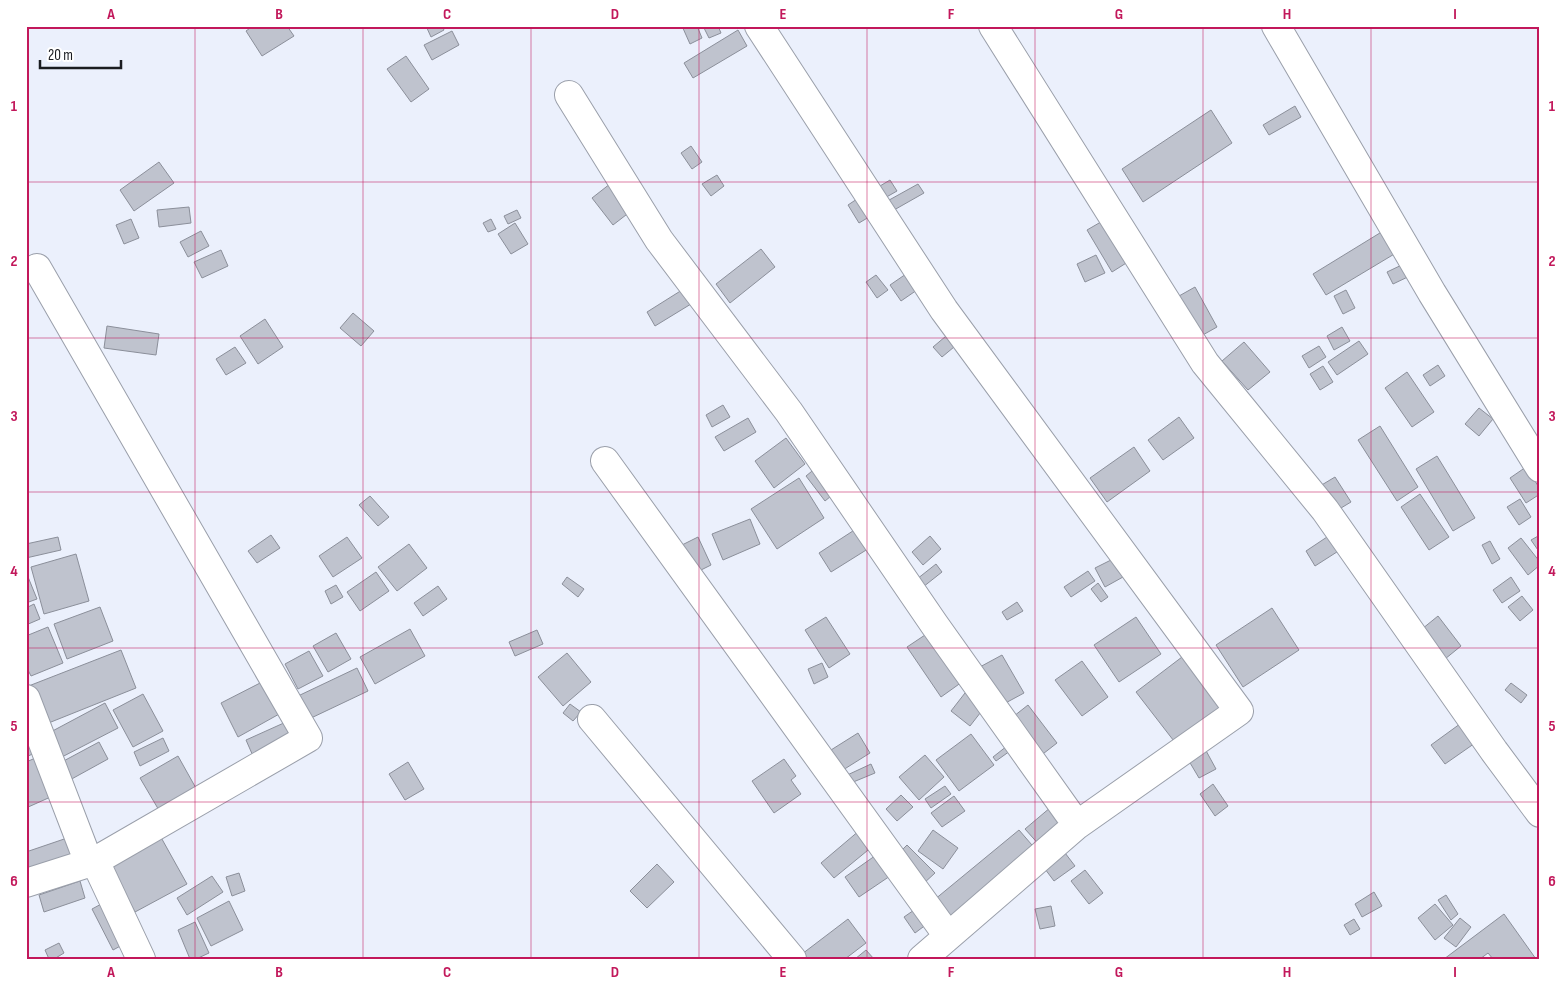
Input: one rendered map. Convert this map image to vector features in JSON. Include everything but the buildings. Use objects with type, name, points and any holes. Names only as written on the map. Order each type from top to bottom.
[{"type":"street","points":[[760,26],[944,310],[1239,711],[1077,825],[922,959]]},
{"type":"street","points":[[993,26],[1205,363],[1325,510],[1494,751],[1540,813]]},
{"type":"street","points":[[1276,26],[1432,293],[1540,468]]},
{"type":"street","points":[[569,95],[659,240],[789,412],[934,624],[1077,825]]},
{"type":"street","points":[[26,883],[92,862],[308,738],[37,268]]},
{"type":"street","points":[[605,461],[948,936]]},
{"type":"street","points":[[26,699],[92,862],[141,959]]},
{"type":"street","points":[[592,719],[792,959]]}]
